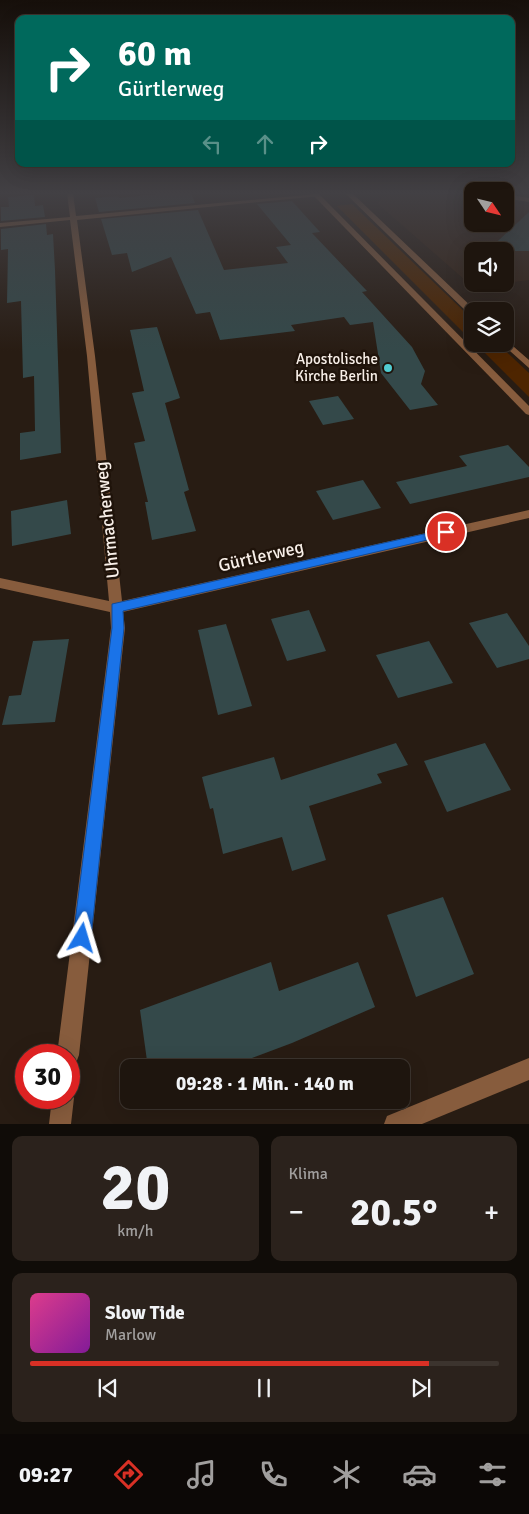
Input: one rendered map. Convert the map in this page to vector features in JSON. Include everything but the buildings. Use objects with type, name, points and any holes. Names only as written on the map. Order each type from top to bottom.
[{"type":"street","name":"Uhrmacherweg","points":[[69,1044],[118,628],[91,356],[76,245]]},
{"type":"street","points":[[366,245],[529,412]]},
{"type":"street","points":[[402,245],[464,304]]},
{"type":"street","points":[[514,351],[529,365]]},
{"type":"street","name":"Gürtlerweg","points":[[0,583],[116,608],[529,514]]},
{"type":"street","points":[[395,1124],[529,1069]]},
{"type":"street","points":[[60,1124],[62,1109]]},
{"type":"shaded area","points":[[376,245],[395,245],[464,311],[464,333]]},
{"type":"shaded area","points":[[425,245],[464,245],[464,279]]},
{"type":"shaded area","points":[[514,245],[529,245],[529,280],[514,282]]},
{"type":"shaded area","points":[[484,352],[507,352],[529,373],[529,397]]},
{"type":"place","name":"Apostolische Kirche Berlin","points":[[388,368]]},
{"type":"route","points":[[82,938],[118,628],[116,608],[446,532]]}]
